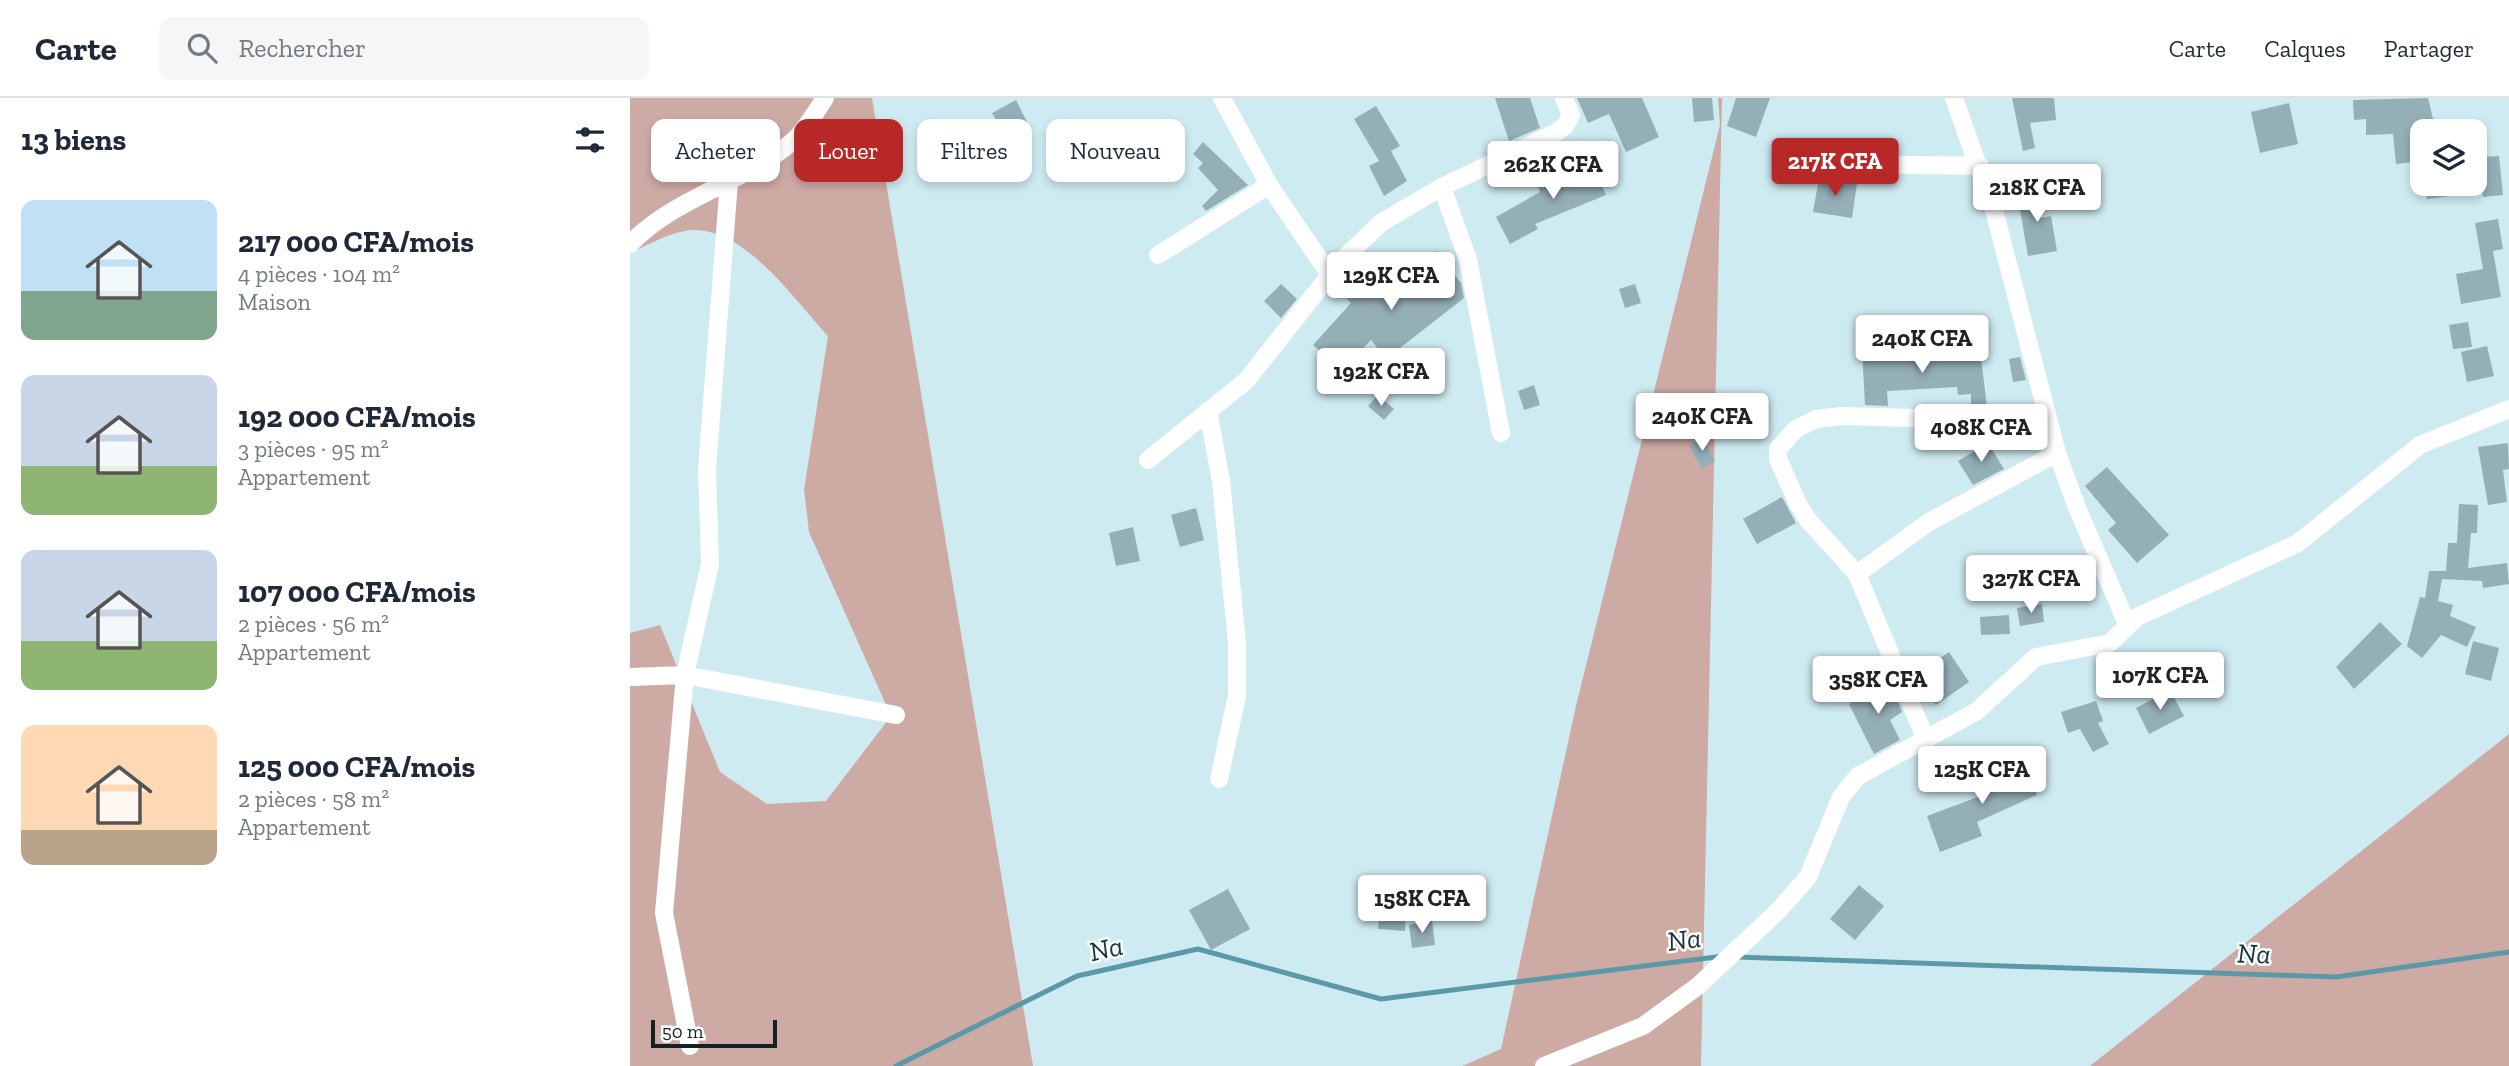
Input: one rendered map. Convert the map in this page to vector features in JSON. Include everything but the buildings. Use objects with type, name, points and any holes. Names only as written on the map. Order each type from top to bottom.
[{"type":"street","points":[[780,149],[794,140],[825,98]]},
{"type":"street","points":[[1222,98],[1269,185],[1330,275]]},
{"type":"street","points":[[1148,460],[1262,363],[1359,242],[1382,222],[1442,187],[1565,126],[1571,115],[1564,98]]},
{"type":"street","points":[[1954,98],[1980,166],[2057,453],[2078,510],[2128,626]]},
{"type":"street","points":[[1780,148],[1814,159],[1843,163],[1980,166]]},
{"type":"street","points":[[630,244],[650,225],[727,182]]},
{"type":"street","points":[[690,1046],[664,913],[685,675],[710,564],[708,469],[729,182]]},
{"type":"street","points":[[1158,255],[1269,185]]},
{"type":"street","points":[[1442,187],[1468,260],[1501,433]]},
{"type":"street","points":[[1544,1066],[1643,1026],[1698,986],[1779,910],[1808,877],[1842,797],[1858,776],[1978,712],[2036,657],[2110,643],[2137,617],[2298,543],[2427,440],[2509,409]]},
{"type":"street","points":[[1208,411],[1221,481],[1237,643],[1237,695],[1219,779]]},
{"type":"street","points":[[1926,740],[1857,573],[1808,520],[1778,459],[1779,449],[1796,429],[1815,419],[1840,416],[1950,419],[2048,417]]},
{"type":"street","points":[[1857,573],[1928,522],[2057,453]]},
{"type":"street","points":[[630,677],[685,675],[895,715]]},
{"type":"shaded area","points":[[630,98],[872,98],[875,119],[794,119],[794,182],[886,182],[1033,1066],[630,1066],[630,633],[660,625],[720,772],[767,804],[826,801],[891,716],[809,532],[804,490],[828,336],[763,264],[723,236],[702,230],[680,232],[630,253]]},
{"type":"shaded area","points":[[1718,98],[1722,98],[1701,1066],[1462,1066],[1501,1049],[1576,706],[1720,125]]},
{"type":"shaded area","points":[[2509,734],[2509,1066],[2090,1066]]},
{"type":"waterway","name":"Na","points":[[896,1066],[1077,976],[1198,949],[1381,999],[1724,956]]},
{"type":"waterway","name":"Na","points":[[1737,957],[2336,977],[2509,952]]}]
